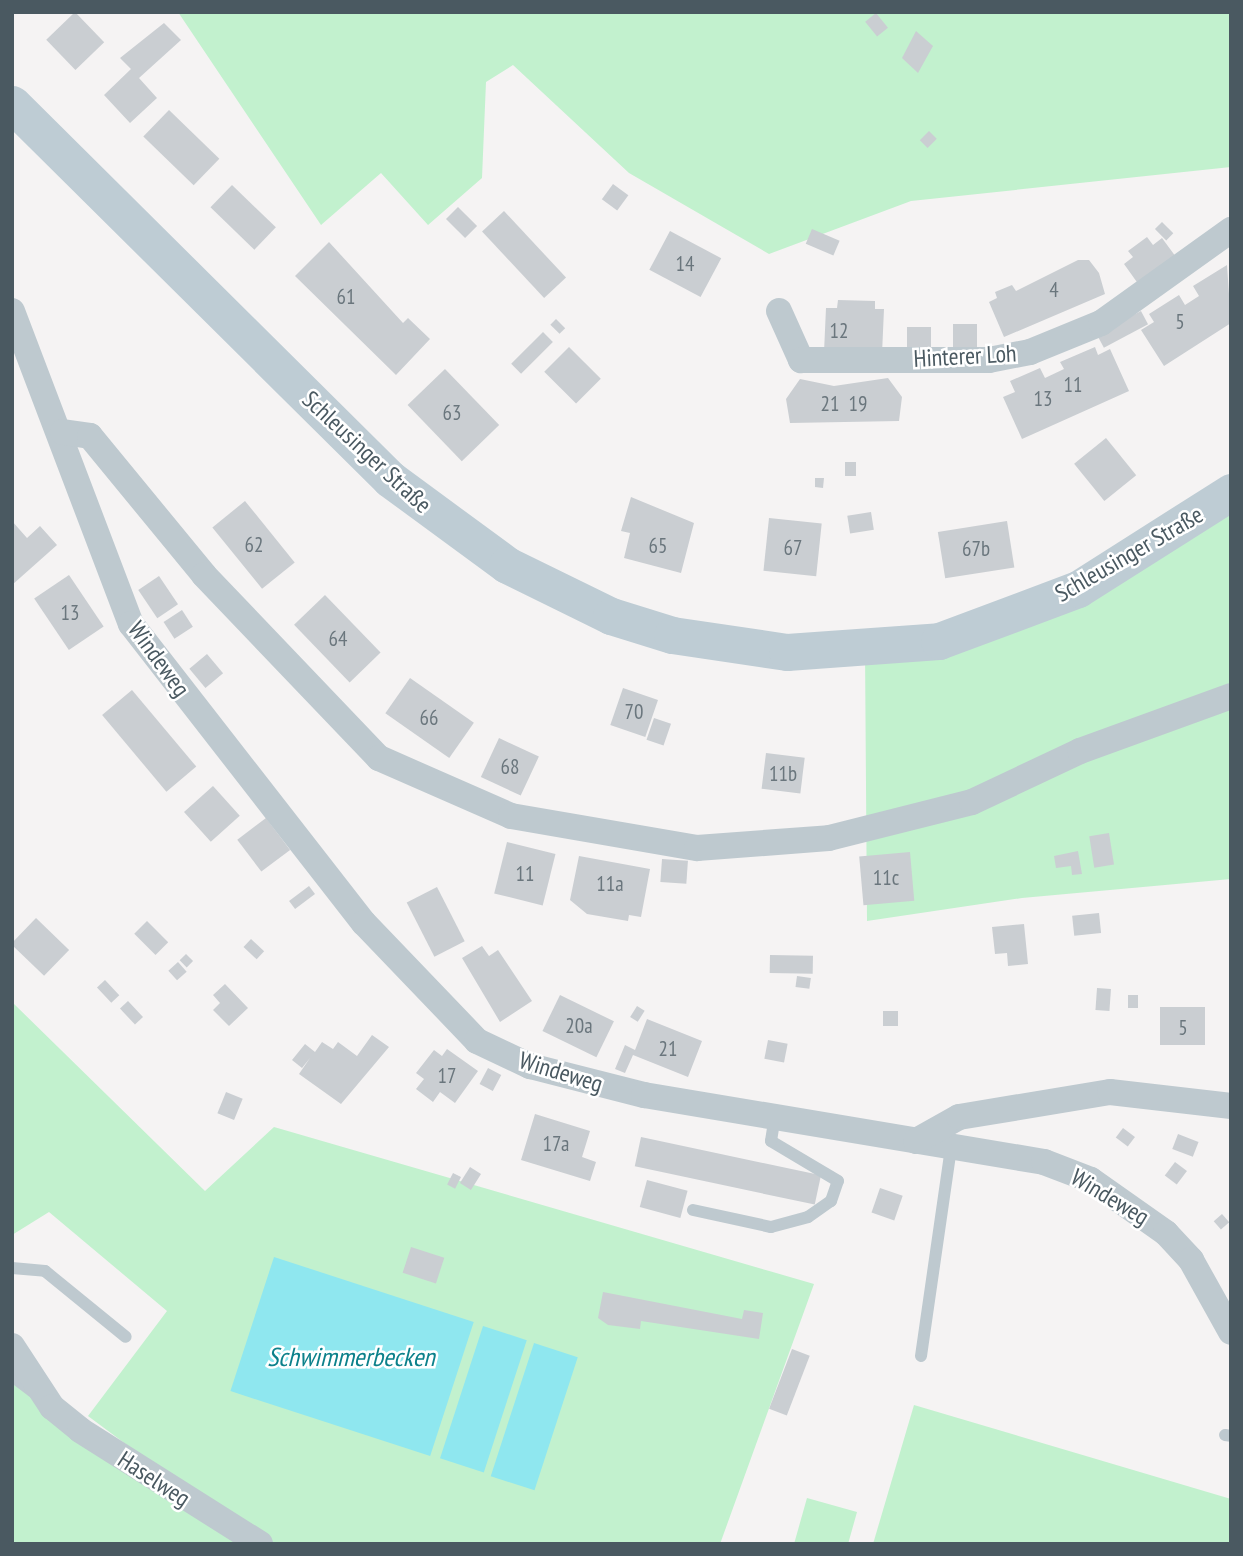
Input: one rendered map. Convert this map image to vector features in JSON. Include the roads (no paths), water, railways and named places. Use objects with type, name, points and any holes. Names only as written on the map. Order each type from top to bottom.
[{"type":"main road","name":"Schleusinger Straße","points":[[12,104],[390,479],[507,565],[611,616],[672,635],[787,652],[939,641],[1077,589],[1231,492]]},
{"type":"street","name":"Hinterer Loh","points":[[779,311],[801,360],[1017,355],[1101,323],[1231,230]]},
{"type":"street","name":"Windeweg","points":[[12,311],[63,432],[131,624],[430,998],[477,1041],[530,1066],[644,1096],[1044,1162],[1129,1203],[1191,1260],[1231,1332]]},
{"type":"street","points":[[63,432],[90,436],[204,575],[379,758],[512,816],[697,848],[829,838],[972,802],[1080,751],[1231,696]]},
{"type":"street","points":[[916,1141],[959,1117],[1110,1092],[1231,1106]]},
{"type":"street","name":"Haselweg","points":[[12,1346],[52,1407],[150,1477],[260,1544]]},
{"type":"lane","points":[[693,1210],[771,1227],[808,1217],[831,1201],[838,1181],[771,1141],[775,1117]]},
{"type":"lane","points":[[921,1356],[951,1148]]},
{"type":"lane","points":[[12,1268],[45,1271],[126,1337]]},
{"type":"lane","name":"Haselweg","points":[[12,1376],[52,1407]]},
{"type":"water","name":"Schwimmerbecken","points":[[274,1257],[474,1322],[430,1456],[230,1391]]},
{"type":"water","points":[[483,1326],[527,1340],[484,1472],[440,1458]]},
{"type":"water","points":[[534,1343],[578,1357],[534,1490],[491,1476]]}]
